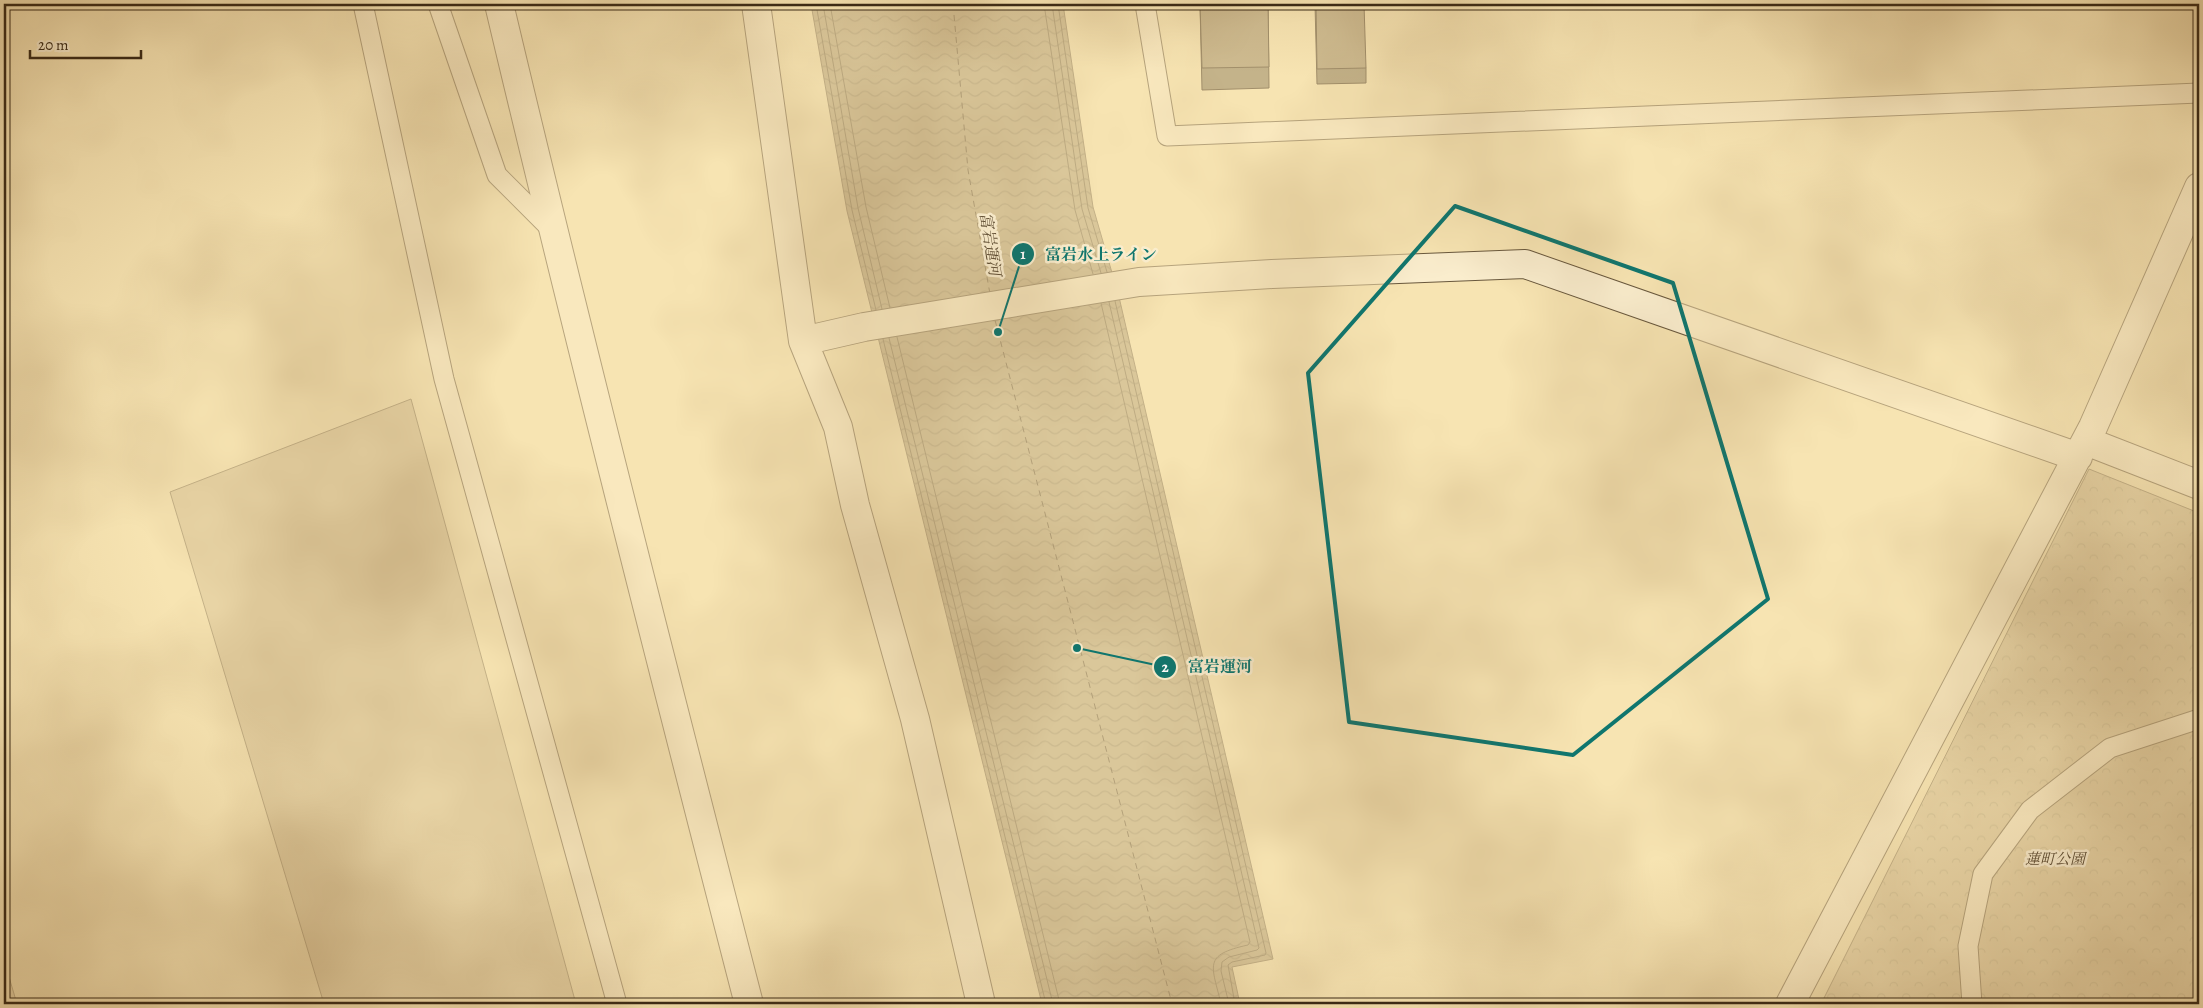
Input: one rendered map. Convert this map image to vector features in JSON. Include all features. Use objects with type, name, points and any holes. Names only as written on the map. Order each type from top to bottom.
[{"type":"street","points":[[498,4],[552,230],[749,1004]]},
{"type":"street","points":[[756,4],[803,341],[838,428],[855,505],[915,719],[981,1004]]},
{"type":"street","points":[[1790,1004],[2082,449],[2199,187]]},
{"type":"street","points":[[803,341],[864,327],[1139,282],[1272,274],[1525,264],[2082,449],[2199,485]]},
{"type":"lane","points":[[363,4],[444,379],[617,1004]]},
{"type":"lane","points":[[438,4],[497,175],[552,230]]},
{"type":"lane","points":[[1146,4],[1167,136],[2199,93]]},
{"type":"lane","points":[[1972,1004],[1968,946],[1983,874],[2030,810],[2110,748],[2199,719]]},
{"type":"highlighted area","points":[[1455,206],[1673,283],[1768,599],[1573,755],[1349,722],[1308,373]]},
{"type":"green space","points":[[411,399],[576,1004],[324,1004],[170,492]]},
{"type":"green space","name":"蓮町公園","points":[[2089,469],[2199,513],[2199,1004],[1821,1004]]},
{"type":"green space","points":[[4,960],[17,1004],[4,1004]]},
{"type":"water","name":"富岩運河","points":[[811,4],[1063,4],[1093,207],[1119,297],[1273,959],[1232,967],[1240,1004],[1042,1004],[847,211]]},
{"type":"building","points":[[1200,4],[1268,4],[1269,67],[1202,68]]},
{"type":"building","points":[[1316,4],[1364,4],[1366,68],[1317,69]]},
{"type":"ferry route","points":[[953,4],[968,170],[990,294]]},
{"type":"ferry route","points":[[995,320],[1172,1004]]},
{"type":"place","name":"富岩水上ライン","points":[[998,332]]},
{"type":"place","name":"富岩運河","points":[[1077,648]]}]
